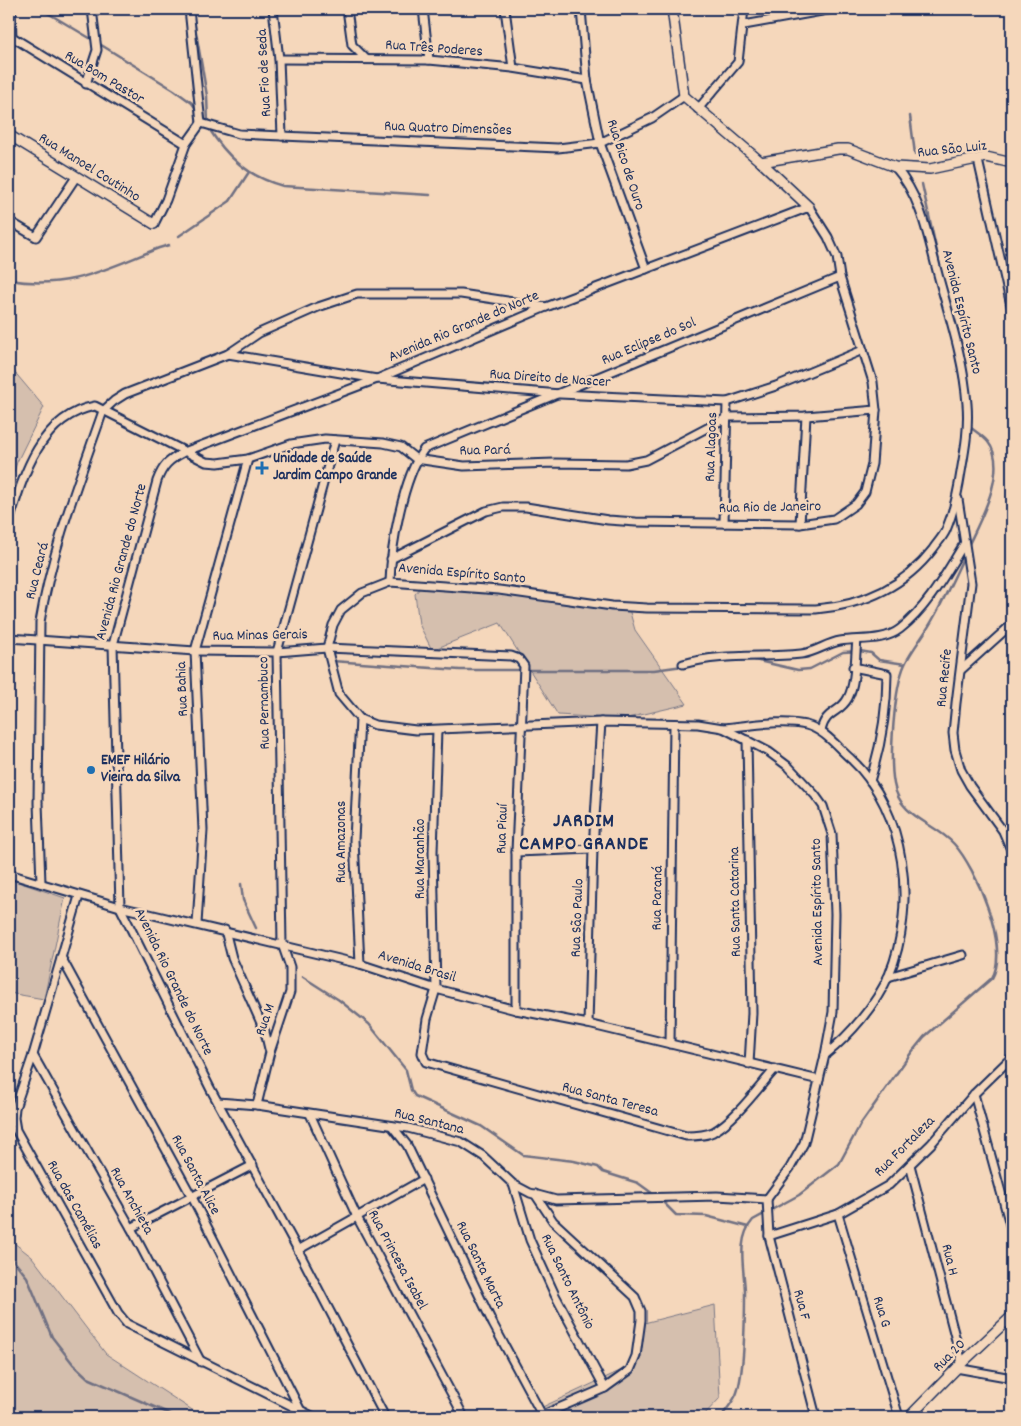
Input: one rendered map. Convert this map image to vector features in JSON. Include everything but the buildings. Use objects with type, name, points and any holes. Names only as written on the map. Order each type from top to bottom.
[{"type":"street","points":[[10,37],[11,9]]},
{"type":"street","points":[[86,84],[97,50],[92,9]]},
{"type":"street","points":[[154,224],[166,200],[186,144],[201,123],[189,9]]},
{"type":"street","name":"Rua Fio de Seda","points":[[273,9],[279,59],[282,136]]},
{"type":"street","points":[[348,9],[352,45],[366,58]]},
{"type":"street","points":[[423,9],[429,60]]},
{"type":"street","points":[[505,9],[513,68]]},
{"type":"street","name":"Rua Bico de Ouro","points":[[581,9],[587,80],[600,142],[646,269]]},
{"type":"street","points":[[672,9],[684,96]]},
{"type":"street","points":[[698,109],[738,62],[744,25],[744,9]]},
{"type":"street","points":[[744,25],[785,12],[833,9]]},
{"type":"street","name":"Rua Bom Pastor","points":[[10,37],[186,144]]},
{"type":"street","name":"Rua Três Poderes","points":[[279,59],[366,58],[429,60],[513,68],[587,80]]},
{"type":"street","name":"Rua Quatro Dimensões","points":[[201,123],[239,134],[558,148],[600,142],[652,118],[684,96]]},
{"type":"street","name":"Rua Rio de Janeiro","points":[[390,559],[486,511],[503,507],[526,507],[608,520],[636,522],[800,524],[834,518],[850,509],[862,498],[868,484],[872,464],[876,410],[873,382],[840,277],[837,258],[828,237],[809,207],[762,162],[684,96]]},
{"type":"street","name":"Rua Manoel Coutinho","points":[[9,135],[154,224]]},
{"type":"street","points":[[762,162],[848,149],[895,167]]},
{"type":"street","name":"Rua São Luiz","points":[[895,167],[930,170],[986,157],[1012,163]]},
{"type":"street","points":[[978,160],[1012,310]]},
{"type":"street","name":"Avenida Espírito Santo","points":[[767,1199],[794,1162],[804,1142],[825,1055],[833,1012],[834,914],[832,834],[823,806],[803,781],[769,752],[723,728],[698,724],[601,722],[438,730],[398,729],[375,725],[360,719],[339,694],[327,648],[333,625],[341,610],[362,593],[390,582],[499,590],[612,606],[648,608],[816,608],[842,606],[885,590],[908,574],[927,557],[945,532],[958,493],[967,425],[964,378],[922,216],[906,179],[895,167]]},
{"type":"street","points":[[9,221],[36,237],[76,177]]},
{"type":"street","name":"Avenida Rio Grande do Norte","points":[[384,1417],[298,1250],[218,1102],[120,907],[113,645],[157,481],[162,467],[184,452],[377,379],[546,307],[809,207]]},
{"type":"street","name":"Rua Eclipse do Sol","points":[[416,459],[424,448],[437,442],[560,394],[840,277]]},
{"type":"street","points":[[9,522],[23,475],[38,445],[65,419],[81,409],[95,406],[103,411],[114,400],[125,394],[228,354],[259,333],[318,307],[356,294],[461,294],[546,307]]},
{"type":"street","name":"Rua Direito de Nascer","points":[[228,354],[377,379],[560,394],[727,402],[776,386],[863,350]]},
{"type":"street","name":"Rua Alagoas","points":[[724,523],[727,402]]},
{"type":"street","name":"Rua Pará","points":[[103,411],[184,452],[206,462],[218,464],[248,459],[291,444],[335,440],[383,443],[401,447],[416,459],[473,466],[528,463],[626,464],[646,460],[728,417],[806,416],[876,410]]},
{"type":"street","name":"Rua Ceará","points":[[41,883],[38,802],[40,622],[64,522],[103,411]]},
{"type":"street","points":[[800,524],[806,416]]},
{"type":"street","name":"Rua Pernambuco","points":[[282,944],[277,652],[335,440]]},
{"type":"street","name":"Rua Bahia","points":[[197,924],[203,830],[195,651],[248,459]]},
{"type":"street","points":[[390,582],[390,559],[398,521],[416,459]]},
{"type":"street","name":"Rua Recife","points":[[958,493],[971,583],[953,733],[955,750],[961,770],[970,786],[1003,831],[1012,852]]},
{"type":"street","points":[[683,664],[717,656],[803,654],[832,643],[891,634],[900,628],[935,591],[964,544]]},
{"type":"street","points":[[961,670],[1012,624]]},
{"type":"street","name":"Rua Minas Gerais","points":[[9,638],[195,651],[277,652],[327,648],[512,656]]},
{"type":"street","points":[[821,731],[826,717],[839,708],[849,697],[857,640]]},
{"type":"street","name":"Rua Piauí","points":[[512,656],[519,659],[524,666],[516,852],[516,1010]]},
{"type":"street","points":[[854,667],[887,674],[887,701],[876,760],[870,781]]},
{"type":"street","name":"Rua Amazonas","points":[[360,719],[354,840],[360,964]]},
{"type":"street","name":"Rua São Paulo","points":[[588,1024],[594,849],[601,722]]},
{"type":"street","points":[[723,728],[790,723],[806,725],[821,731],[870,781],[881,797],[894,830],[902,867],[903,921],[898,950],[888,977],[855,1026],[825,1055]]},
{"type":"street","name":"Rua Paraná","points":[[670,1044],[674,724]]},
{"type":"street","name":"Rua Maranhão","points":[[422,1053],[427,1019],[436,989],[434,852],[438,730]]},
{"type":"street","name":"Rua Santa Catarina","points":[[747,740],[752,1013],[749,1064]]},
{"type":"street","points":[[516,852],[594,849]]},
{"type":"street","name":"Avenida Brasil","points":[[9,874],[120,907],[225,930],[360,964],[436,989],[516,1010],[588,1024],[818,1080]]},
{"type":"street","name":"Rua das Camélias","points":[[79,896],[34,1055],[15,1108],[16,1130],[122,1319],[134,1329],[314,1417]]},
{"type":"street","points":[[225,930],[232,958],[265,1032],[270,1052]]},
{"type":"street","name":"Rua M","points":[[257,1105],[270,1052],[290,992],[290,967],[282,944]]},
{"type":"street","points":[[888,977],[963,955]]},
{"type":"street","name":"Rua Santa Alice","points":[[61,957],[192,1197],[300,1409]]},
{"type":"street","name":"Rua Santa Teresa","points":[[422,1053],[422,1058],[431,1066],[686,1136],[706,1134],[724,1125],[775,1069]]},
{"type":"street","name":"Rua Anchieta","points":[[34,1055],[131,1228],[201,1362]]},
{"type":"street","name":"Rua Fortaleza","points":[[768,1236],[838,1214],[888,1185],[910,1165],[974,1094],[1012,1057]]},
{"type":"street","points":[[974,1094],[1012,1232]]},
{"type":"street","name":"Rua Santana","points":[[218,1102],[257,1105],[392,1126],[449,1139],[473,1148],[513,1184],[535,1194],[556,1200],[633,1196],[717,1196],[767,1199]]},
{"type":"street","name":"Rua Princesa Isabel","points":[[310,1114],[357,1217],[464,1417]]},
{"type":"street","name":"Rua Santa Marta","points":[[392,1126],[406,1145],[424,1179],[493,1324],[540,1416]]},
{"type":"street","points":[[131,1228],[253,1165]]},
{"type":"street","name":"Rua H","points":[[910,1165],[959,1366]]},
{"type":"street","points":[[298,1250],[424,1179]]},
{"type":"street","name":"Rua Santo Antônio","points":[[513,1184],[530,1240],[556,1295],[605,1388]]},
{"type":"street","points":[[535,1194],[553,1221],[628,1289],[639,1303],[641,1320],[633,1365],[624,1376],[605,1388],[540,1416]]},
{"type":"street","name":"Rua F","points":[[767,1199],[768,1236],[816,1417]]},
{"type":"street","name":"Rua G","points":[[838,1214],[899,1417]]},
{"type":"street","name":"Rua 20","points":[[909,1417],[1012,1316]]},
{"type":"street","points":[[959,1366],[1012,1378]]},
{"type":"shaded area","points":[[12,369],[44,407],[17,462],[9,489],[9,370]]},
{"type":"shaded area","points":[[421,587],[480,591],[629,609],[635,630],[687,704],[623,719],[558,715],[500,623],[432,650],[419,624],[415,594]]},
{"type":"shaded area","points":[[9,879],[65,898],[44,999],[9,993]]},
{"type":"shaded area","points":[[9,1239],[32,1257],[106,1354],[203,1417],[9,1417]]},
{"type":"shaded area","points":[[715,1305],[720,1398],[702,1417],[521,1417],[639,1362],[644,1323]]},
{"type":"waterway","points":[[41,9],[93,40]]},
{"type":"waterway","points":[[193,15],[207,96],[208,124]]},
{"type":"waterway","points":[[98,43],[174,90],[192,103],[198,112]]},
{"type":"waterway","points":[[910,116],[915,154]]},
{"type":"waterway","points":[[208,127],[222,147],[239,164],[259,177],[283,186],[430,195]]},
{"type":"waterway","points":[[179,236],[230,201],[249,172]]},
{"type":"waterway","points":[[922,184],[945,289]]},
{"type":"waterway","points":[[9,280],[31,282],[69,280],[87,276],[169,245]]},
{"type":"waterway","points":[[956,356],[963,395]]},
{"type":"waterway","points":[[968,546],[985,509],[994,480],[995,466],[994,453],[988,442],[970,427]]},
{"type":"waterway","points":[[721,1417],[736,1395],[741,1373],[745,1301],[742,1254],[744,1236],[748,1228],[753,1220],[799,1195],[839,1164],[860,1125],[911,1053],[924,1037],[992,978],[996,964],[997,947],[994,928],[988,908],[972,871],[963,855],[946,836],[910,812],[903,805],[897,795],[893,772],[892,741],[895,706],[901,675],[908,658],[930,625],[965,554]]},
{"type":"waterway","points":[[750,659],[798,670],[810,669],[843,652],[860,651],[871,653],[879,660],[905,664]]},
{"type":"waterway","points":[[332,661],[460,670],[654,670],[683,666]]},
{"type":"waterway","points":[[241,884],[243,900],[256,928]]},
{"type":"waterway","points":[[303,977],[339,1000],[369,1024],[406,1070],[411,1090],[415,1096],[481,1126],[523,1155],[574,1161],[598,1167],[603,1172],[638,1183],[656,1196]]},
{"type":"waterway","points":[[660,1199],[676,1215],[706,1216],[748,1227]]},
{"type":"waterway","points":[[9,1255],[27,1277],[52,1337],[73,1364],[88,1378],[177,1417]]},
{"type":"place","name":"Unidade de Saúde Jardim Campo Grande","points":[[262,468]]},
{"type":"place","name":"EMEF Hilário Vieira da Silva","points":[[91,770]]},
{"type":"district","name":"JARDIM CAMPO GRANDE","points":[[584,834]]}]
